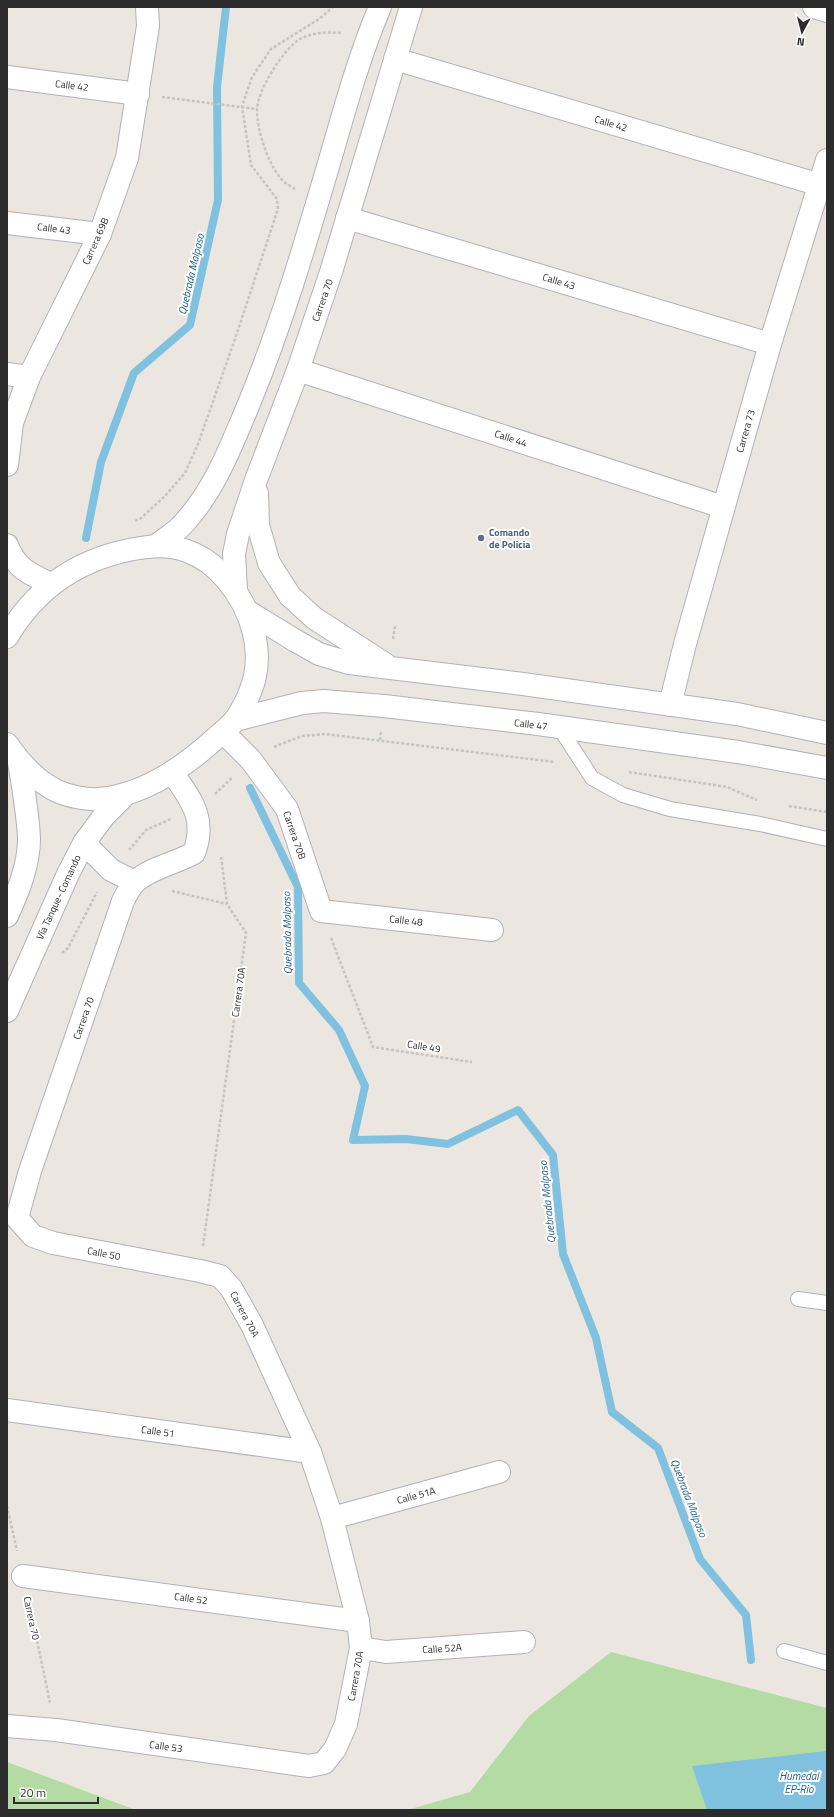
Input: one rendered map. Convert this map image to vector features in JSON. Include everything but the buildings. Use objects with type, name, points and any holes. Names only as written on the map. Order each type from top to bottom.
[{"type":"street","name":"Carrera 69B","points":[[7,465],[12,423],[29,377],[100,234],[148,95],[147,7]]},
{"type":"street","points":[[157,545],[185,523],[214,481],[230,448],[267,360],[317,204],[368,35],[380,7]]},
{"type":"street","name":"Carrera 70","points":[[236,590],[234,554],[238,534],[256,480],[298,370],[331,272],[411,7]]},
{"type":"street","name":"Calle 42","points":[[395,59],[823,186]]},
{"type":"street","name":"Calle 42","points":[[7,77],[148,95]]},
{"type":"street","name":"Carrera 73","points":[[670,705],[685,644],[723,507],[770,344],[823,186],[827,160]]},
{"type":"street","name":"Calle 43","points":[[347,218],[770,344]]},
{"type":"street","name":"Calle 43","points":[[7,223],[100,234]]},
{"type":"street","name":"Calle 44","points":[[298,370],[723,507]]},
{"type":"street","points":[[7,374],[29,377]]},
{"type":"street","points":[[256,480],[258,525],[269,563],[290,596],[314,618],[389,667]]},
{"type":"street","points":[[7,545],[10,554],[44,591]]},
{"type":"street","points":[[7,610],[44,591],[88,562],[126,550],[157,545],[174,547],[194,553],[216,566],[236,590],[247,611],[253,628],[257,647],[256,669],[251,691],[229,726],[200,753],[172,772],[144,788],[126,794],[97,799],[80,797],[58,791],[38,779],[19,762],[7,744]]},
{"type":"street","points":[[7,637],[17,621],[44,591]]},
{"type":"street","points":[[247,611],[320,654],[349,663],[389,667],[737,714],[823,730]]},
{"type":"street","name":"Calle 47","points":[[229,726],[302,703],[324,701],[384,706],[559,727],[738,752],[827,768]]},
{"type":"street","name":"Carrera 70B","points":[[229,726],[251,760],[287,809],[321,911]]},
{"type":"street","points":[[7,916],[24,872],[29,840],[19,762]]},
{"type":"street","points":[[84,843],[111,870],[135,882],[168,863],[183,859],[194,853],[198,842],[200,826],[195,808],[172,772]]},
{"type":"street","name":"Vía Tanque- Comando","points":[[7,1011],[68,874],[84,843],[104,816],[126,794]]},
{"type":"street","name":"Carrera 70","points":[[17,1218],[33,1163],[123,901],[135,882]]},
{"type":"street","name":"Calle 48","points":[[321,911],[492,930]]},
{"type":"street","name":"Calle 50","points":[[17,1218],[32,1236],[53,1243],[200,1271]]},
{"type":"street","name":"Carrera 70A","points":[[200,1271],[220,1276],[231,1288],[252,1325],[310,1452],[332,1518],[358,1620],[361,1648],[346,1724],[335,1749],[324,1763]]},
{"type":"street","name":"Calle 51","points":[[7,1410],[310,1452]]},
{"type":"street","name":"Calle 51A","points":[[332,1518],[499,1472]]},
{"type":"street","name":"Calle 52","points":[[23,1576],[358,1620]]},
{"type":"street","name":"Calle 52A","points":[[361,1648],[386,1652],[524,1642]]},
{"type":"street","name":"Calle 53","points":[[7,1726],[56,1730],[310,1766],[324,1763]]},
{"type":"lane","points":[[559,727],[592,778],[624,795],[664,807],[760,824],[827,839]]},
{"type":"lane","points":[[798,1298],[827,1303]]},
{"type":"lane","points":[[784,1651],[827,1663]]},
{"type":"path","points":[[131,523],[141,518],[165,496],[186,473],[198,444],[235,339],[278,209],[277,200],[252,165],[242,106],[252,77],[270,49],[319,19],[333,7]]},
{"type":"path","points":[[317,204],[283,180],[266,153],[257,109],[264,87],[281,56],[300,39],[322,32],[368,35]]},
{"type":"path","points":[[148,95],[257,109]]},
{"type":"path","points":[[60,954],[68,948],[94,895],[111,870],[146,830],[195,808],[213,796],[251,760],[279,744],[302,736],[325,734],[583,765],[727,787],[760,801]]},
{"type":"path","points":[[783,805],[827,812]]},
{"type":"path","name":"Carrera 70A","points":[[200,1271],[246,933],[227,904],[220,850]]},
{"type":"path","points":[[135,882],[227,904]]},
{"type":"path","name":"Calle 49","points":[[321,911],[373,1047],[472,1062]]},
{"type":"path","name":"Carrera 70","points":[[7,1506],[56,1730]]},
{"type":"green space","points":[[611,1652],[827,1708],[827,1810],[407,1810],[470,1792],[529,1716]]},
{"type":"green space","points":[[7,1762],[136,1810],[7,1810]]},
{"type":"water","name":"Humedal EP-Rio","points":[[827,1751],[827,1810],[707,1810],[692,1766]]},
{"type":"waterway","name":"Quebrada Malpaso","points":[[86,538],[101,462],[134,373],[190,325],[218,200],[217,87],[226,7]]},
{"type":"waterway","name":"Quebrada Malpaso","points":[[250,788],[298,887],[299,983],[339,1030],[365,1086],[353,1140],[406,1139],[448,1144],[518,1110],[553,1155],[563,1254],[596,1338],[612,1412],[658,1448],[700,1559],[746,1615],[751,1660]]},
{"type":"place","name":"Comando de Policia","points":[[481,538]]}]
